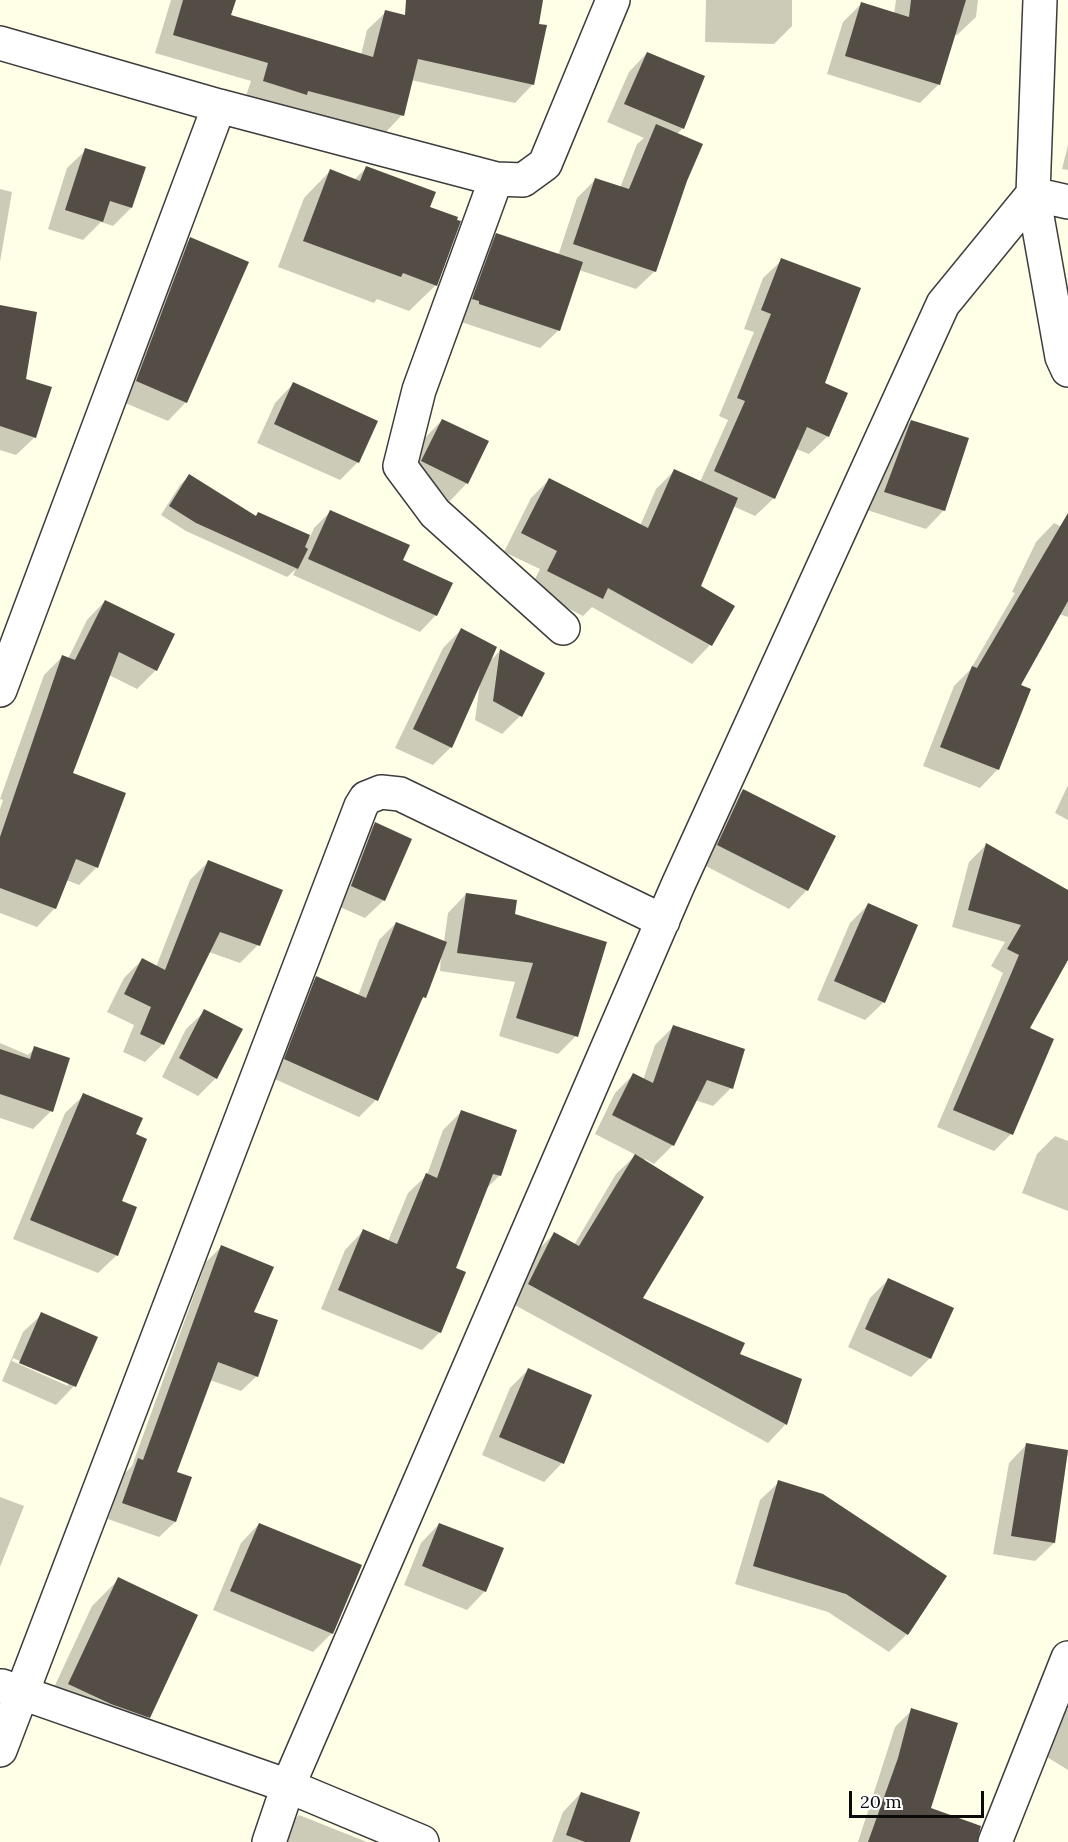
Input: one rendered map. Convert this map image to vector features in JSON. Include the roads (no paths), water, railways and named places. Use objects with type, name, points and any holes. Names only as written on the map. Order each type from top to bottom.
[{"type":"street","points":[[0,43],[219,106],[496,179],[523,180],[545,164],[613,0]]},
{"type":"street","points":[[1040,0],[1033,194],[1062,357],[1068,370]]},
{"type":"street","points":[[0,690],[219,106]]},
{"type":"street","points":[[496,179],[418,390],[400,466],[435,513],[563,628]]},
{"type":"street","points":[[1033,194],[1068,202]]},
{"type":"street","points":[[269,1842],[288,1786],[663,921],[944,304],[1033,194]]},
{"type":"street","points":[[0,1750],[11,1689],[366,798],[381,792],[400,794],[663,921]]},
{"type":"street","points":[[996,1842],[1068,1659]]},
{"type":"street","points":[[11,1689],[288,1786],[422,1842]]}]
